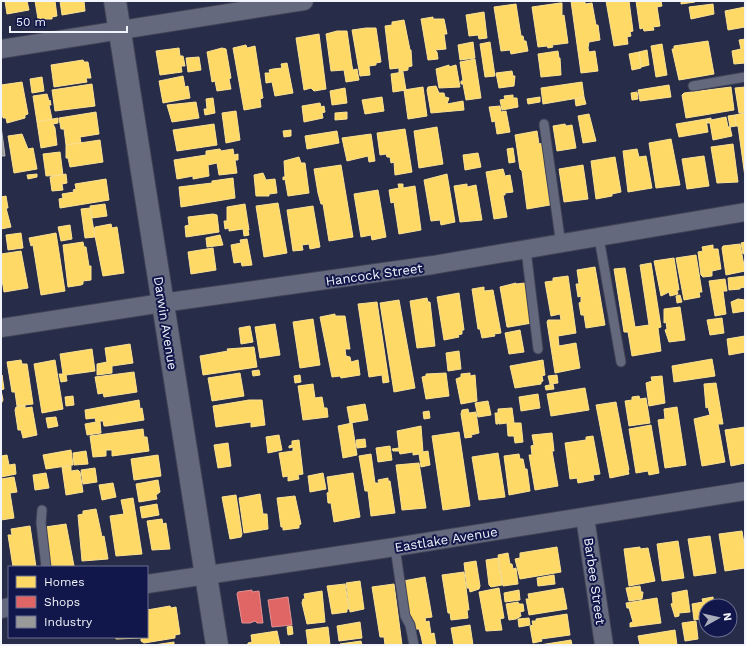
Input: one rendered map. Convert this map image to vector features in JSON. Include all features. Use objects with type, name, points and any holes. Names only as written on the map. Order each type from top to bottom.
[{"type":"street","name":"Darwin Avenue","points":[[115,1],[162,303],[207,574],[217,645]]},
{"type":"street","points":[[1,49],[304,1]]},
{"type":"street","name":"Hancock Street","points":[[1,328],[162,303],[432,266],[561,245],[745,212]]},
{"type":"street","name":"Eastlake Avenue","points":[[148,584],[395,547],[745,491]]},
{"type":"street","name":"Barbee Street","points":[[585,517],[604,645]]},
{"type":"lane","points":[[693,86],[745,77]]},
{"type":"lane","points":[[544,124],[561,245]]},
{"type":"lane","points":[[599,238],[621,362]]},
{"type":"lane","points":[[526,250],[538,349]]},
{"type":"lane","points":[[42,510],[40,522],[46,566]]},
{"type":"lane","points":[[395,547],[405,616],[410,625],[414,645]]},
{"type":"building: Homes","points":[[5,1],[27,1],[29,10],[7,14]]},
{"type":"building: Homes","points":[[35,1],[55,1],[57,16],[52,17],[52,19],[38,19]]},
{"type":"building: Homes","points":[[60,1],[84,1],[85,11],[62,15]]},
{"type":"building: Homes","points":[[571,1],[585,1],[585,4],[592,3],[596,25],[598,25],[600,40],[589,42],[588,48],[589,52],[595,51],[598,71],[581,73]]},
{"type":"building: Homes","points":[[606,1],[629,1],[633,31],[630,32],[631,36],[627,37],[628,44],[614,46]]},
{"type":"building: Homes","points":[[636,1],[661,1],[662,6],[657,7],[660,26],[653,27],[654,30],[644,31],[643,28],[640,29]]},
{"type":"building: Homes","points":[[681,1],[695,1],[695,2],[681,4]]},
{"type":"building: Homes","points":[[562,3],[562,16],[564,15],[568,43],[552,45],[553,47],[548,48],[547,46],[538,47],[532,7]]},
{"type":"building: Homes","points":[[516,4],[521,36],[523,36],[524,41],[526,41],[528,51],[511,54],[510,50],[501,51],[494,7]]},
{"type":"building: Homes","points":[[713,4],[714,14],[691,19],[689,7]]},
{"type":"building: Homes","points":[[745,7],[745,27],[728,30],[725,11]]},
{"type":"building: Homes","points":[[484,12],[487,38],[479,39],[478,35],[469,36],[466,15]]},
{"type":"building: Homes","points":[[433,17],[433,19],[444,19],[447,34],[444,34],[446,49],[435,50],[437,52],[438,59],[428,60],[421,19]]},
{"type":"building: Homes","points":[[404,20],[411,50],[412,66],[408,67],[408,70],[399,72],[399,68],[390,69],[385,26],[392,25],[392,22]]},
{"type":"building: Homes","points":[[376,28],[381,62],[376,63],[376,65],[369,66],[370,75],[360,76],[352,30]]},
{"type":"building: Homes","points":[[337,31],[347,31],[352,66],[353,70],[357,69],[359,80],[346,82],[344,70],[331,71],[326,34]]},
{"type":"building: Homes","points":[[319,34],[326,89],[314,91],[311,88],[304,90],[296,38]]},
{"type":"building: Homes","points":[[745,39],[745,63],[734,64],[732,51],[741,49],[739,40]]},
{"type":"building: Homes","points":[[708,41],[714,74],[679,80],[672,49],[674,49],[674,46]]},
{"type":"building: Homes","points":[[473,42],[475,58],[460,60],[458,45]]},
{"type":"building: Homes","points":[[490,42],[495,76],[485,77],[480,44]]},
{"type":"building: Homes","points":[[662,44],[667,75],[656,77],[651,46]]},
{"type":"building: Homes","points":[[246,45],[247,48],[255,46],[263,98],[260,99],[261,107],[244,110],[233,48]]},
{"type":"building: Homes","points":[[179,48],[180,56],[183,56],[185,66],[181,66],[182,72],[160,75],[156,51]]},
{"type":"building: Homes","points":[[222,48],[226,49],[231,78],[229,79],[231,89],[217,91],[215,81],[212,82],[207,52]]},
{"type":"building: Homes","points":[[647,50],[649,65],[641,67],[639,52]]},
{"type":"building: Homes","points":[[558,51],[561,75],[541,77],[538,54]]},
{"type":"building: Homes","points":[[639,52],[641,68],[632,70],[629,54]]},
{"type":"building: Homes","points":[[199,57],[201,70],[188,72],[186,58]]},
{"type":"building: Homes","points":[[475,59],[481,98],[466,100],[463,84],[461,84],[461,81],[463,81],[460,62]]},
{"type":"building: Homes","points":[[83,60],[84,62],[88,62],[91,78],[86,78],[87,82],[54,87],[51,65]]},
{"type":"building: Homes","points":[[287,63],[293,93],[275,96],[272,82],[266,83],[265,73],[270,73],[269,70],[282,68],[281,64]]},
{"type":"building: Homes","points":[[449,65],[449,67],[456,65],[460,87],[439,88],[436,69]]},
{"type":"building: Homes","points":[[512,71],[513,76],[515,76],[514,86],[499,88],[496,73]]},
{"type":"building: Homes","points":[[403,72],[406,90],[393,92],[391,74]]},
{"type":"building: Homes","points":[[183,76],[185,87],[188,86],[190,98],[163,103],[159,81]]},
{"type":"building: Homes","points":[[42,77],[44,91],[32,93],[30,79]]},
{"type":"building: Homes","points":[[22,82],[28,114],[25,115],[25,118],[7,123],[6,118],[3,118],[1,107],[1,85]]},
{"type":"building: Homes","points":[[582,82],[584,97],[543,104],[541,88]]},
{"type":"building: Homes","points":[[92,84],[95,106],[55,111],[52,90]]},
{"type":"building: Homes","points":[[669,85],[671,97],[640,101],[638,90]]},
{"type":"building: Homes","points":[[436,86],[439,93],[444,93],[445,97],[449,98],[447,104],[463,101],[464,110],[431,113],[427,90],[428,87]]},
{"type":"building: Homes","points":[[423,87],[427,116],[408,119],[404,90]]},
{"type":"building: Homes","points":[[731,87],[734,110],[686,118],[682,95],[684,93]]},
{"type":"building: Homes","points":[[745,87],[745,112],[739,113],[735,88]]},
{"type":"building: Homes","points":[[345,88],[347,103],[332,105],[330,91]]},
{"type":"building: Homes","points":[[637,92],[638,99],[632,100],[631,93]]},
{"type":"building: Homes","points":[[47,94],[51,105],[49,105],[52,119],[37,122],[33,96]]},
{"type":"building: Homes","points":[[513,95],[513,98],[517,98],[518,107],[502,110],[500,100],[505,99],[504,96]]},
{"type":"building: Homes","points":[[382,97],[384,111],[365,114],[362,100]]},
{"type":"building: Homes","points":[[540,97],[540,102],[528,104],[527,99]]},
{"type":"building: Homes","points":[[584,97],[586,104],[576,106],[575,99]]},
{"type":"building: Homes","points":[[213,98],[215,113],[205,115],[204,109],[207,109],[206,99]]},
{"type":"building: Homes","points":[[196,102],[199,118],[172,122],[167,105]]},
{"type":"building: Homes","points":[[320,103],[321,107],[324,106],[325,112],[322,113],[323,118],[304,122],[302,106]]},
{"type":"building: Homes","points":[[500,106],[501,112],[506,111],[510,132],[497,134],[495,121],[492,122],[489,107]]},
{"type":"building: Homes","points":[[236,111],[240,140],[226,143],[222,113]]},
{"type":"building: Homes","points":[[96,112],[99,134],[80,137],[81,143],[66,145],[64,129],[61,129],[59,118]]},
{"type":"building: Homes","points":[[347,112],[347,119],[335,120],[335,113]]},
{"type":"building: Homes","points":[[744,113],[745,177],[738,126],[736,126],[735,115]]},
{"type":"building: Homes","points":[[589,114],[596,141],[583,143],[578,116]]},
{"type":"building: Homes","points":[[735,115],[736,126],[730,127],[728,116]]},
{"type":"building: Homes","points":[[726,117],[732,136],[713,140],[710,123],[707,123],[706,119],[711,118],[711,120]]},
{"type":"building: Homes","points":[[58,118],[58,123],[53,124],[55,128],[57,145],[41,148],[37,122]]},
{"type":"building: Homes","points":[[706,119],[708,132],[679,137],[676,124]]},
{"type":"building: Homes","points":[[214,124],[217,145],[177,151],[173,130]]},
{"type":"building: Homes","points":[[565,124],[566,126],[572,125],[576,148],[557,151],[553,126]]},
{"type":"building: Homes","points":[[437,127],[443,164],[419,168],[414,131]]},
{"type":"building: Homes","points":[[405,129],[412,172],[395,175],[394,162],[391,163],[390,157],[387,157],[386,154],[380,155],[377,133]]},
{"type":"building: Homes","points":[[291,130],[291,136],[284,137],[283,131]]},
{"type":"building: Homes","points":[[337,131],[339,143],[307,149],[305,136]]},
{"type":"building: Homes","points":[[537,131],[539,144],[543,143],[546,165],[544,165],[550,205],[527,209],[515,135]]},
{"type":"building: Homes","points":[[22,134],[28,149],[33,148],[37,169],[14,173],[8,136]]},
{"type":"building: Homes","points":[[371,134],[375,161],[369,162],[368,156],[347,161],[342,138]]},
{"type":"building: Homes","points":[[671,139],[680,185],[656,188],[649,143]]},
{"type":"building: Homes","points":[[100,140],[103,162],[70,167],[68,158],[66,158],[66,145]]},
{"type":"building: Homes","points":[[733,144],[738,182],[717,183],[711,147]]},
{"type":"building: Homes","points":[[513,148],[515,162],[509,163],[507,149]]},
{"type":"building: Homes","points":[[220,149],[221,151],[233,149],[234,155],[238,154],[238,160],[235,160],[237,173],[219,175],[217,163],[208,165],[209,176],[193,179],[193,176],[177,179],[174,160],[206,155],[206,151]]},
{"type":"building: Homes","points":[[637,149],[639,157],[646,156],[652,188],[628,192],[623,151]]},
{"type":"building: Homes","points":[[60,152],[63,175],[46,176],[43,154]]},
{"type":"building: Homes","points":[[478,153],[481,167],[465,170],[463,155]]},
{"type":"building: Homes","points":[[704,156],[709,186],[687,189],[682,159]]},
{"type":"building: Homes","points":[[299,157],[301,163],[305,163],[309,193],[288,196],[285,179],[283,180],[283,177],[285,177],[284,161]]},
{"type":"building: Homes","points":[[615,157],[621,192],[612,194],[612,196],[596,199],[591,161]]},
{"type":"building: Homes","points":[[341,165],[353,237],[329,241],[323,204],[321,204],[318,193],[314,169]]},
{"type":"building: Homes","points":[[583,165],[588,199],[564,202],[559,169]]},
{"type":"building: Homes","points":[[503,169],[505,176],[510,175],[513,192],[505,193],[505,195],[503,195],[507,217],[494,219],[486,172]]},
{"type":"building: Homes","points":[[263,173],[266,180],[275,179],[277,193],[269,194],[269,196],[256,196],[254,175]]},
{"type":"building: Homes","points":[[37,174],[37,177],[28,179],[27,175]]},
{"type":"building: Homes","points":[[66,174],[67,183],[62,184],[63,190],[52,191],[50,177]]},
{"type":"building: Homes","points":[[447,174],[455,222],[441,225],[440,220],[431,221],[424,180]]},
{"type":"building: Homes","points":[[233,178],[235,198],[181,207],[179,187],[212,183],[212,181]]},
{"type":"building: Homes","points":[[106,179],[109,200],[60,208],[59,199],[63,198],[62,194],[74,192],[73,190],[76,189],[75,184]]},
{"type":"building: Homes","points":[[398,184],[403,184],[403,188],[415,186],[421,230],[399,234],[394,202],[391,203],[389,190],[399,188]]},
{"type":"building: Homes","points":[[467,184],[467,187],[476,185],[482,220],[460,222],[454,186]]},
{"type":"building: Homes","points":[[378,190],[386,237],[372,240],[371,235],[361,237],[354,194]]},
{"type":"building: Homes","points":[[6,196],[8,208],[6,208],[11,227],[1,229],[1,197]]},
{"type":"building: Homes","points":[[278,203],[287,253],[264,257],[256,206]]},
{"type":"building: Homes","points":[[105,204],[107,216],[92,218],[90,206]]},
{"type":"building: Homes","points":[[245,204],[249,235],[244,236],[243,229],[229,231],[229,228],[225,229],[224,221],[227,221],[227,207]]},
{"type":"building: Homes","points":[[313,206],[320,247],[310,249],[309,244],[302,245],[303,250],[293,251],[287,210]]},
{"type":"building: Homes","points":[[90,208],[95,237],[85,238],[81,209]]},
{"type":"building: Homes","points":[[213,214],[217,215],[219,232],[186,237],[185,226],[189,225],[188,217]]},
{"type":"building: Homes","points":[[111,224],[112,228],[117,227],[124,273],[103,276],[94,231],[95,227]]},
{"type":"building: Homes","points":[[70,225],[72,239],[61,241],[58,227]]},
{"type":"building: Homes","points":[[21,233],[23,248],[8,250],[6,235]]},
{"type":"building: Homes","points":[[56,233],[65,291],[41,295],[33,245],[31,246],[29,238]]},
{"type":"building: Homes","points":[[220,235],[223,245],[207,247],[206,238]]},
{"type":"building: Homes","points":[[247,239],[252,265],[242,266],[241,262],[234,263],[231,245],[241,243],[240,240]]},
{"type":"building: Homes","points":[[83,242],[84,247],[86,247],[89,266],[91,266],[91,280],[83,281],[83,284],[81,285],[68,287],[63,245]]},
{"type":"building: Homes","points":[[745,242],[745,253],[743,254],[741,243]]},
{"type":"building: Homes","points":[[740,244],[745,271],[726,275],[722,248],[723,246]]},
{"type":"building: Homes","points":[[713,245],[713,249],[718,249],[721,269],[712,271],[712,276],[703,277],[701,275],[698,252],[703,251],[702,247]]},
{"type":"building: Homes","points":[[213,248],[216,270],[191,274],[188,252]]},
{"type":"building: Homes","points":[[21,251],[28,288],[4,292],[1,273],[1,254]]},
{"type":"building: Homes","points":[[696,255],[702,292],[699,292],[700,297],[684,300],[676,258]]},
{"type":"building: Homes","points":[[674,258],[679,290],[677,290],[678,294],[670,296],[669,292],[661,296],[654,261]]},
{"type":"building: Homes","points":[[651,263],[661,327],[658,328],[661,351],[632,356],[628,332],[624,332],[614,269],[625,268],[635,327],[649,325],[640,265]]},
{"type":"building: Homes","points":[[595,267],[605,325],[586,328],[584,315],[581,315],[579,303],[581,302],[581,296],[578,297],[576,284],[579,284],[577,270]]},
{"type":"building: Homes","points":[[568,276],[576,333],[558,336],[559,346],[576,343],[580,368],[555,373],[547,322],[548,320],[561,320],[560,314],[551,316],[545,282],[553,281],[553,278]]},
{"type":"building: Homes","points":[[745,276],[745,287],[729,290],[728,278]]},
{"type":"building: Homes","points":[[725,279],[727,291],[723,291],[726,314],[715,316],[709,281]]},
{"type":"building: Homes","points":[[516,283],[525,283],[532,323],[507,327],[500,287]]},
{"type":"building: Homes","points":[[484,287],[484,291],[493,290],[501,333],[494,334],[495,336],[482,338],[480,329],[478,329],[472,289]]},
{"type":"building: Homes","points":[[459,293],[464,330],[462,330],[462,334],[458,335],[459,337],[444,340],[437,297]]},
{"type":"building: Homes","points":[[680,295],[682,302],[677,303],[676,296]]},
{"type":"building: Homes","points":[[427,298],[428,302],[430,302],[435,346],[417,348],[410,301]]},
{"type":"building: Homes","points":[[738,299],[745,300],[745,311],[733,313],[731,302]]},
{"type":"building: Homes","points":[[399,300],[415,388],[394,392],[380,303]]},
{"type":"building: Homes","points":[[377,302],[389,382],[383,383],[382,375],[369,377],[358,304]]},
{"type":"building: Homes","points":[[680,307],[685,340],[669,342],[665,330],[667,329],[666,322],[664,323],[664,309]]},
{"type":"building: Homes","points":[[335,314],[335,316],[345,316],[350,349],[345,349],[346,356],[350,357],[351,362],[358,360],[360,375],[341,378],[340,376],[332,377],[320,317]]},
{"type":"building: Homes","points":[[722,318],[724,333],[710,335],[707,320]]},
{"type":"building: Homes","points":[[313,319],[320,365],[300,368],[293,322]]},
{"type":"building: Homes","points":[[275,324],[280,355],[260,358],[255,327]]},
{"type":"building: Homes","points":[[250,326],[253,342],[241,344],[239,328]]},
{"type":"building: Homes","points":[[520,330],[524,352],[509,354],[505,333]]},
{"type":"building: Homes","points":[[745,336],[745,352],[729,355],[727,339]]},
{"type":"building: Homes","points":[[130,344],[133,363],[112,366],[112,373],[97,375],[97,364],[107,362],[105,348]]},
{"type":"building: Homes","points":[[254,347],[257,367],[203,375],[200,356],[228,351],[227,349]]},
{"type":"building: Homes","points":[[92,349],[95,371],[66,375],[67,381],[61,382],[59,374],[63,374],[60,354]]},
{"type":"building: Homes","points":[[459,351],[461,369],[448,371],[446,353]]},
{"type":"building: Homes","points":[[712,359],[715,376],[674,382],[672,366]]},
{"type":"building: Homes","points":[[21,360],[22,364],[27,364],[33,404],[17,406],[15,392],[12,392],[7,362]]},
{"type":"building: Homes","points":[[55,360],[63,409],[42,413],[34,364]]},
{"type":"building: Homes","points":[[543,360],[545,375],[542,376],[543,381],[541,384],[515,388],[510,366]]},
{"type":"building: Homes","points":[[259,370],[260,375],[253,376],[252,371]]},
{"type":"building: Homes","points":[[134,372],[137,392],[104,397],[103,393],[98,394],[95,377]]},
{"type":"building: Homes","points":[[240,373],[244,396],[212,401],[208,378]]},
{"type":"building: Homes","points":[[446,373],[449,396],[426,399],[422,377],[426,376],[426,374]]},
{"type":"building: Homes","points":[[470,373],[470,376],[475,375],[477,401],[461,404],[456,379],[461,377],[461,374]]},
{"type":"building: Homes","points":[[2,375],[4,389],[1,390]]},
{"type":"building: Homes","points":[[300,375],[301,382],[295,383],[294,376]]},
{"type":"building: Homes","points":[[557,375],[558,383],[550,384],[548,376]]},
{"type":"building: Homes","points":[[662,376],[665,403],[649,406],[646,383],[652,381],[651,377]]},
{"type":"building: Homes","points":[[716,383],[723,424],[718,424],[725,462],[702,466],[694,419],[710,415],[708,407],[706,408],[704,384]]},
{"type":"building: Homes","points":[[313,384],[315,398],[322,397],[324,408],[327,408],[328,417],[303,420],[298,386]]},
{"type":"building: Homes","points":[[553,384],[554,389],[546,390],[545,386]]},
{"type":"building: Homes","points":[[585,388],[589,410],[551,416],[547,394]]},
{"type":"building: Homes","points":[[1,392],[3,400],[1,404]]},
{"type":"building: Homes","points":[[538,394],[540,408],[521,411],[519,397]]},
{"type":"building: Homes","points":[[73,396],[74,405],[66,406],[65,397]]},
{"type":"building: Homes","points":[[639,396],[640,399],[646,398],[650,423],[629,426],[625,401],[632,400],[632,397]]},
{"type":"building: Homes","points":[[139,400],[140,409],[142,408],[144,420],[107,426],[104,426],[103,421],[100,421],[101,433],[87,435],[85,424],[96,422],[95,418],[86,419],[85,410]]},
{"type":"building: Homes","points":[[249,400],[262,400],[265,425],[251,427],[251,422],[216,427],[213,406]]},
{"type":"building: Homes","points":[[488,401],[491,415],[478,417],[475,403]]},
{"type":"building: Homes","points":[[616,402],[629,474],[610,478],[596,405]]},
{"type":"building: Homes","points":[[365,404],[368,420],[350,423],[347,407]]},
{"type":"building: Homes","points":[[25,405],[25,408],[32,407],[37,435],[23,438],[21,430],[18,430],[15,410],[16,407]]},
{"type":"building: Homes","points":[[677,407],[686,465],[665,468],[658,420],[665,419],[664,409]]},
{"type":"building: Homes","points":[[512,408],[514,423],[521,423],[523,442],[515,443],[514,436],[508,436],[507,423],[499,424],[499,418],[498,424],[496,424],[495,413],[498,413],[498,409]]},
{"type":"building: Homes","points":[[468,409],[469,413],[476,412],[479,433],[471,435],[472,437],[465,438],[461,414],[462,410]]},
{"type":"building: Homes","points":[[429,411],[430,418],[424,419],[423,412]]},
{"type":"building: Homes","points":[[56,417],[58,426],[48,428],[46,418]]},
{"type":"building: Homes","points":[[352,423],[357,455],[343,458],[338,426]]},
{"type":"building: Homes","points":[[651,425],[659,473],[649,475],[648,471],[636,473],[629,429]]},
{"type":"building: Homes","points":[[421,426],[423,452],[428,451],[430,465],[421,467],[419,454],[413,455],[413,452],[400,454],[399,451],[393,451],[392,449],[399,448],[397,431]]},
{"type":"building: Homes","points":[[745,427],[745,463],[731,466],[725,430]]},
{"type":"building: Homes","points":[[143,429],[144,437],[147,437],[149,451],[112,456],[112,450],[106,450],[106,456],[93,457],[90,436]]},
{"type":"building: Homes","points":[[459,432],[470,506],[443,510],[432,436]]},
{"type":"building: Homes","points":[[552,433],[554,451],[552,451],[558,486],[535,490],[529,455],[532,455],[531,446],[534,445],[532,435]]},
{"type":"building: Homes","points":[[279,435],[282,450],[268,453],[266,437]]},
{"type":"building: Homes","points":[[593,436],[600,474],[593,475],[594,480],[578,483],[577,478],[570,479],[565,443],[586,440],[586,437]]},
{"type":"building: Homes","points":[[365,439],[366,447],[357,448],[356,440]]},
{"type":"building: Homes","points":[[299,440],[303,474],[298,475],[299,479],[288,481],[288,476],[283,477],[279,453],[293,451],[293,447],[289,448],[289,446],[292,445],[292,441]]},
{"type":"building: Homes","points":[[228,443],[231,466],[218,468],[214,445]]},
{"type":"building: Homes","points":[[390,446],[392,460],[378,462],[376,448]]},
{"type":"building: Homes","points":[[71,450],[73,465],[46,469],[43,455]]},
{"type":"building: Homes","points":[[86,451],[88,464],[74,465],[73,453]]},
{"type":"building: Homes","points":[[498,453],[505,497],[479,500],[472,457]]},
{"type":"building: Homes","points":[[371,454],[375,483],[379,483],[378,480],[388,478],[388,481],[390,481],[395,513],[371,516],[368,491],[365,491],[359,456]]},
{"type":"building: Homes","points":[[519,454],[520,459],[523,459],[525,469],[527,469],[530,491],[509,495],[504,456]]},
{"type":"building: Homes","points":[[7,455],[9,465],[15,464],[16,474],[1,477],[1,456]]},
{"type":"building: Homes","points":[[158,455],[161,476],[134,480],[131,459]]},
{"type":"building: Homes","points":[[419,463],[426,508],[402,510],[396,465]]},
{"type":"building: Homes","points":[[71,466],[71,471],[78,470],[80,472],[83,492],[66,495],[62,467]]},
{"type":"building: Homes","points":[[95,468],[97,482],[83,484],[81,470]]},
{"type":"building: Homes","points":[[46,473],[49,488],[35,490],[33,475]]},
{"type":"building: Homes","points":[[323,473],[326,489],[310,492],[308,476]]},
{"type":"building: Homes","points":[[353,473],[360,517],[334,522],[331,503],[328,503],[327,493],[329,492],[327,477]]},
{"type":"building: Homes","points":[[14,477],[17,492],[10,493],[14,518],[1,520],[1,479]]},
{"type":"building: Homes","points":[[158,480],[160,492],[156,495],[157,499],[139,502],[136,484]]},
{"type":"building: Homes","points":[[113,483],[116,497],[102,500],[99,485]]},
{"type":"building: Homes","points":[[260,494],[263,514],[267,514],[268,529],[244,533],[239,498]]},
{"type":"building: Homes","points":[[236,495],[242,534],[241,537],[230,539],[222,497]]},
{"type":"building: Homes","points":[[295,496],[301,524],[299,525],[299,528],[283,530],[283,527],[281,527],[277,498]]},
{"type":"building: Homes","points":[[133,498],[142,554],[116,556],[110,516],[124,514],[121,500]]},
{"type":"building: Homes","points":[[157,504],[159,515],[142,518],[140,507]]},
{"type":"building: Homes","points":[[96,509],[102,537],[104,536],[108,559],[82,561],[78,515],[83,514],[83,511]]},
{"type":"building: Homes","points":[[162,519],[163,524],[166,523],[170,549],[152,550],[147,521]]},
{"type":"building: Homes","points":[[66,524],[74,566],[51,566],[45,527]]},
{"type":"building: Homes","points":[[30,526],[36,566],[13,566],[8,535],[12,535],[11,529]]},
{"type":"building: Homes","points":[[742,531],[745,550],[745,568],[725,571],[719,534]]},
{"type":"building: Homes","points":[[710,536],[716,573],[694,576],[688,539]]},
{"type":"building: Homes","points":[[678,541],[684,578],[662,581],[657,544]]},
{"type":"building: Homes","points":[[557,547],[561,572],[520,579],[515,559],[520,558],[520,553]]},
{"type":"building: Homes","points":[[640,547],[640,549],[648,548],[655,581],[629,586],[624,549]]},
{"type":"building: Homes","points":[[508,553],[510,564],[512,564],[513,569],[516,568],[518,584],[503,586],[498,555]]},
{"type":"building: Homes","points":[[498,558],[502,585],[491,587],[489,585],[486,560]]},
{"type":"building: Homes","points":[[476,561],[480,586],[479,589],[470,592],[469,588],[467,588],[464,563]]},
{"type":"building: Homes","points":[[464,572],[469,610],[467,610],[468,618],[451,620],[450,613],[448,613],[442,575]]},
{"type":"building: Homes","points":[[554,575],[555,584],[538,586],[537,578]]},
{"type":"building: Homes","points":[[425,577],[432,617],[425,618],[426,622],[429,621],[431,634],[434,633],[436,645],[423,645],[419,629],[415,629],[414,620],[410,620],[403,581]]},
{"type":"building: Homes","points":[[360,581],[364,609],[350,612],[346,583]]},
{"type":"building: Homes","points":[[345,584],[349,609],[347,609],[347,612],[332,614],[327,586]]},
{"type":"building: Homes","points":[[394,584],[402,645],[385,645],[384,637],[380,637],[372,587]]},
{"type":"building: Homes","points":[[640,586],[641,592],[643,592],[642,599],[629,601],[626,588]]},
{"type":"building: Homes","points":[[499,588],[504,618],[500,619],[502,630],[486,631],[479,592]]},
{"type":"building: Homes","points":[[563,588],[567,609],[529,615],[526,599],[529,599],[528,594]]},
{"type":"building: Homes","points":[[519,590],[520,600],[505,602],[504,593]]},
{"type":"building: Homes","points":[[687,590],[690,612],[679,613],[679,616],[675,617],[671,604],[673,603],[672,593]]},
{"type":"building: Homes","points":[[322,591],[325,622],[307,624],[302,603],[303,599],[305,599],[304,594]]},
{"type":"building: Homes","points":[[657,598],[661,623],[630,627],[630,623],[633,622],[629,608],[627,608],[626,603]]},
{"type":"building: Homes","points":[[518,602],[519,604],[523,604],[524,611],[520,612],[521,616],[516,619],[509,620],[506,604]]},
{"type":"building: Homes","points":[[698,603],[698,619],[694,620],[692,604]]},
{"type":"building: Homes","points":[[170,606],[171,608],[176,607],[180,634],[175,635],[175,638],[144,643],[141,641],[141,638],[148,638],[148,610]]},
{"type":"building: Homes","points":[[567,614],[570,635],[541,639],[542,641],[533,643],[530,626],[533,625],[532,621]]},
{"type":"building: Homes","points":[[529,618],[530,625],[519,627],[518,619]]},
{"type":"building: Homes","points":[[696,621],[698,639],[685,641],[682,623]]},
{"type":"building: Homes","points":[[360,622],[362,638],[339,641],[337,626]]},
{"type":"building: Homes","points":[[470,625],[473,645],[454,645],[451,628]]},
{"type":"building: Homes","points":[[292,626],[293,634],[288,635],[287,627]]},
{"type":"building: Homes","points":[[328,627],[330,645],[308,645],[306,630]]},
{"type":"building: Homes","points":[[675,630],[677,645],[640,645],[638,636]]},
{"type":"building: Homes","points":[[277,631],[280,645],[248,645],[248,643],[252,642],[251,635]]},
{"type":"building: Homes","points":[[116,638],[141,638],[116,639]]},
{"type":"building: Homes","points":[[571,640],[572,645],[540,645]]},
{"type":"building: Homes","points":[[361,641],[362,645],[340,645],[340,644]]},
{"type":"building: Homes","points":[[174,642],[174,645],[154,645]]},
{"type":"building: Shops","points":[[252,590],[252,592],[259,591],[263,623],[257,623],[255,621],[250,623],[242,623],[237,594],[238,592]]},
{"type":"building: Shops","points":[[288,597],[292,625],[272,627],[268,600]]},
{"type":"building: Industry","points":[[1,126],[5,156],[1,156]]}]
